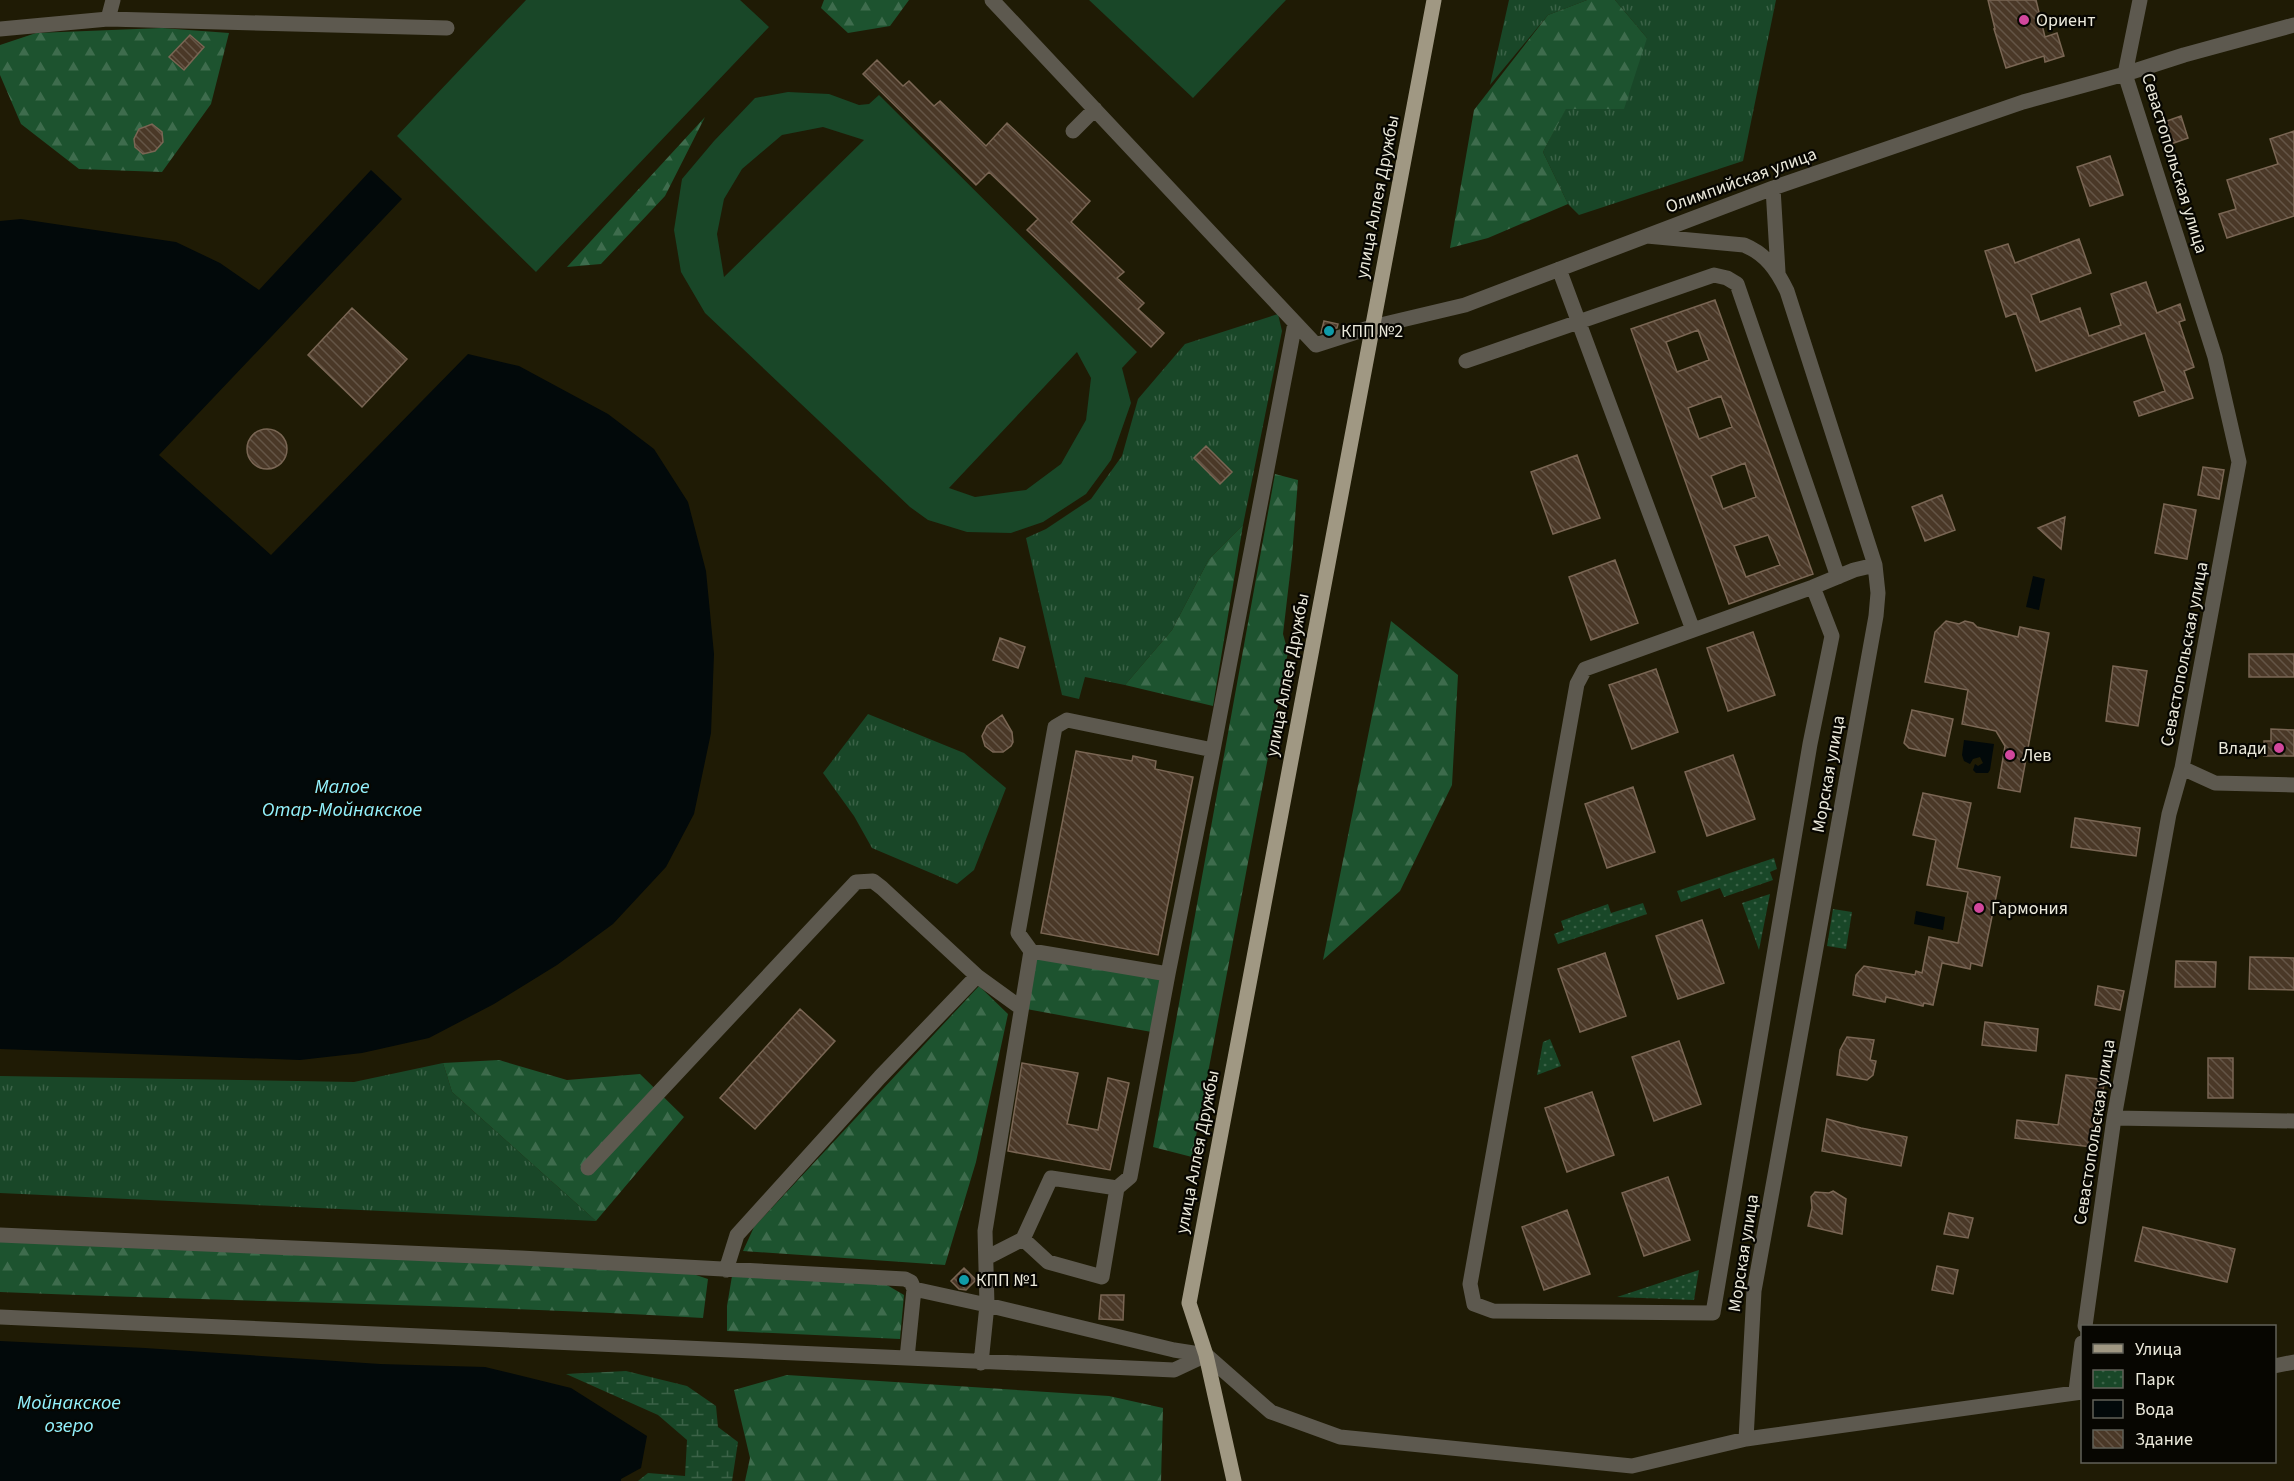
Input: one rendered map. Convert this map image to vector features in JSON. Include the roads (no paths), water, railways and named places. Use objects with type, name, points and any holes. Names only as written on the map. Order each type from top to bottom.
[{"type":"main road","name":"улица Аллея Дружбы","points":[[1234,1481],[1206,1355],[1189,1303],[1434,0]]},
{"type":"street","points":[[108,20],[113,0]]},
{"type":"street","points":[[992,0],[1295,323],[1130,1177],[1117,1188],[1102,1277],[1048,1262],[1023,1239]]},
{"type":"street","name":"Севастопольская улица","points":[[2085,1325],[2114,1118],[2169,814],[2182,768],[2239,462],[2215,357],[2125,74],[2140,0]]},
{"type":"street","points":[[0,29],[108,20],[447,28]]},
{"type":"street","name":"Олимпийская улица","points":[[1295,323],[1316,345],[1372,327],[1465,305],[1773,188],[2023,102],[2125,74],[2184,54],[2294,25]]},
{"type":"street","points":[[1073,131],[1095,109]]},
{"type":"street","points":[[1773,188],[1778,272]]},
{"type":"street","name":"Морская улица","points":[[1644,236],[1744,245],[1757,250],[1778,272],[1787,291],[1875,565],[1878,593],[1876,616],[1754,1291],[1746,1439]]},
{"type":"street","points":[[1559,269],[1693,630]]},
{"type":"street","points":[[1466,361],[1714,275],[1737,284],[1838,577]]},
{"type":"street","points":[[1813,586],[1832,636],[1810,744],[1713,1313],[1493,1311],[1474,1304],[1470,1284],[1577,684],[1585,669],[1693,630],[1813,586],[1838,577],[1875,565]]},
{"type":"street","points":[[981,1363],[987,1305],[985,1231],[1030,951],[1018,933],[1055,727],[1067,720],[1213,750]]},
{"type":"street","points":[[2182,768],[2215,783],[2294,785]]},
{"type":"street","points":[[588,1168],[856,882],[873,881],[977,976],[1021,1008]]},
{"type":"street","points":[[1030,951],[1168,974]]},
{"type":"street","points":[[726,1270],[736,1235],[880,1077],[977,976]]},
{"type":"street","points":[[2114,1118],[2294,1121]]},
{"type":"street","points":[[986,1258],[1023,1239],[1050,1178],[1117,1188]]},
{"type":"street","points":[[0,1235],[509,1257],[905,1279],[911,1282],[914,1289],[907,1358]]},
{"type":"street","points":[[914,1289],[1174,1350],[1206,1355],[1271,1412],[1340,1437],[1632,1466],[1746,1439],[2079,1391],[2081,1359]]},
{"type":"street","points":[[0,1317],[1174,1370],[1206,1355]]},
{"type":"street","points":[[2276,1366],[2294,1362]]},
{"type":"water","name":"Малое Отар-Мойнакское","points":[[371,170],[402,199],[159,455],[271,555],[468,354],[519,366],[608,414],[654,449],[688,502],[706,571],[714,654],[711,733],[694,814],[666,867],[613,924],[557,965],[494,1004],[429,1038],[362,1053],[300,1060],[0,1049],[0,221],[21,219],[176,242],[220,263],[259,290]]},
{"type":"water","points":[[2033,576],[2045,579],[2039,610],[2026,607]]},
{"type":"water","points":[[1964,740],[1994,744],[1988,773],[1976,773],[1973,770],[1975,764],[1978,766],[1983,763],[1980,757],[1973,759],[1970,764],[1964,761],[1962,755]]},
{"type":"water","points":[[1916,911],[1945,917],[1943,930],[1914,924]]},
{"type":"water","name":"Мойнакское озеро","points":[[0,1341],[380,1364],[485,1367],[571,1388],[647,1436],[641,1468],[621,1481],[0,1481]]},
{"type":"place","name":"Ориент","points":[[2024,20]]},
{"type":"place","name":"КПП №2","points":[[1329,331]]},
{"type":"place","name":"Влади","points":[[2279,748]]},
{"type":"place","name":"Лев","points":[[2010,755]]},
{"type":"place","name":"Гармония","points":[[1979,908]]},
{"type":"place","name":"КПП №1","points":[[964,1280]]}]
